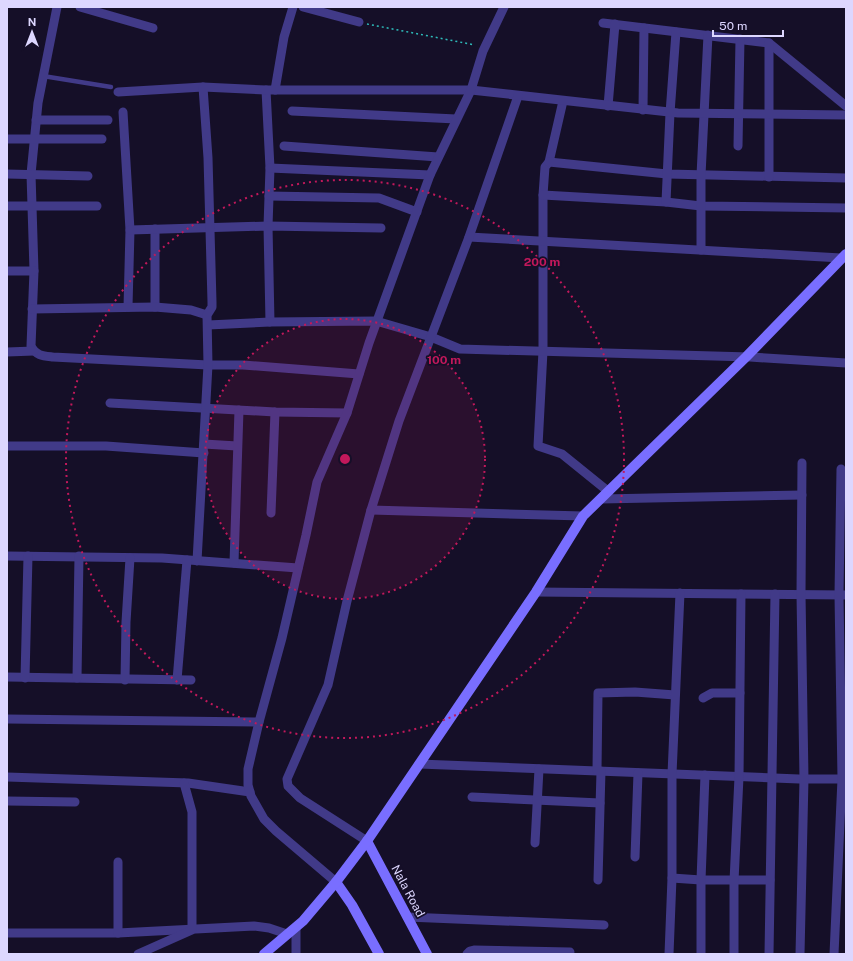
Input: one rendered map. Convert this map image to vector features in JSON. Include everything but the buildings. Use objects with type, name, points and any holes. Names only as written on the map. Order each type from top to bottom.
[{"type":"street","points":[[57,7],[36,120],[31,174],[34,271],[31,346],[34,351],[41,355],[53,356],[208,365],[243,365],[359,374]]},
{"type":"street","points":[[80,7],[153,28]]},
{"type":"street","points":[[270,322],[268,226],[270,90],[293,7]]},
{"type":"street","points":[[303,7],[359,22]]},
{"type":"street","points":[[379,954],[338,880],[276,831],[256,807],[250,792],[248,769],[282,638],[317,482],[347,413],[376,321],[430,175],[471,90],[485,47],[504,7]]},
{"type":"street","points":[[603,23],[769,43],[846,106]]},
{"type":"street","points":[[608,106],[615,24]]},
{"type":"street","points":[[643,110],[644,28]]},
{"type":"street","points":[[666,202],[670,113],[676,32]]},
{"type":"street","points":[[701,250],[701,175],[708,36]]},
{"type":"street","points":[[738,146],[740,39]]},
{"type":"street","points":[[769,43],[769,177]]},
{"type":"street","points":[[197,561],[208,365],[207,315],[212,307],[208,158],[203,88]]},
{"type":"street","points":[[114,89],[203,88],[270,90],[471,90],[670,113],[846,115]]},
{"type":"street","points":[[364,845],[300,798],[288,786],[287,779],[328,685],[347,601],[371,510],[399,421],[469,237],[518,96]]},
{"type":"street","points":[[563,101],[549,162],[546,167],[543,195],[543,351],[538,446],[562,454],[609,492]]},
{"type":"street","points":[[292,111],[456,119]]},
{"type":"street","points":[[123,112],[130,230],[128,307]]},
{"type":"street","points":[[36,120],[108,120]]},
{"type":"street","points":[[7,139],[102,140]]},
{"type":"street","points":[[284,146],[438,157]]},
{"type":"street","points":[[549,162],[667,174],[846,178]]},
{"type":"street","points":[[270,168],[430,175]]},
{"type":"street","points":[[7,174],[88,176]]},
{"type":"street","points":[[543,195],[666,202],[701,206],[846,208]]},
{"type":"street","points":[[269,196],[379,198],[417,212]]},
{"type":"street","points":[[7,206],[97,206]]},
{"type":"street","points":[[130,230],[209,226],[381,228]]},
{"type":"street","points":[[155,229],[155,307]]},
{"type":"street","points":[[469,237],[543,242],[844,256]]},
{"type":"street","points":[[264,954],[296,927],[338,880],[364,845],[536,592],[583,516],[746,357],[844,256]]},
{"type":"street","points":[[7,270],[34,271]]},
{"type":"street","points":[[32,309],[155,307],[191,310],[207,315]]},
{"type":"street","points":[[208,325],[270,322],[376,321],[431,337],[460,349],[746,357],[846,363]]},
{"type":"street","points":[[7,352],[34,351]]},
{"type":"street","points":[[110,403],[276,412],[347,413]]},
{"type":"street","points":[[234,563],[238,410]]},
{"type":"street","points":[[271,513],[276,412]]},
{"type":"street","points":[[204,444],[237,446]]},
{"type":"street","points":[[7,446],[106,446],[204,453]]},
{"type":"street","points":[[800,954],[804,779],[801,594],[802,463]]},
{"type":"street","points":[[834,954],[844,779],[841,470]]},
{"type":"street","points":[[601,499],[802,495]]},
{"type":"street","points":[[371,510],[583,516]]},
{"type":"street","points":[[7,556],[79,556],[187,560],[298,568]]},
{"type":"street","points":[[25,678],[28,556]]},
{"type":"street","points":[[77,678],[79,556]]},
{"type":"street","points":[[125,680],[126,622],[130,558]]},
{"type":"street","points":[[177,680],[187,560]]},
{"type":"street","points":[[536,592],[843,595]]},
{"type":"street","points":[[668,954],[672,878],[672,774],[680,594]]},
{"type":"street","points":[[734,954],[734,881],[739,777],[741,594]]},
{"type":"street","points":[[769,954],[774,594]]},
{"type":"street","points":[[7,677],[191,680]]},
{"type":"street","points":[[601,771],[597,770],[598,693],[635,692],[675,696]]},
{"type":"street","points":[[703,698],[712,693],[740,693]]},
{"type":"street","points":[[7,719],[259,722]]},
{"type":"street","points":[[419,764],[739,777],[844,779]]},
{"type":"street","points":[[535,843],[539,769]]},
{"type":"street","points":[[598,880],[601,771]]},
{"type":"street","points":[[635,857],[638,773]]},
{"type":"street","points":[[701,954],[701,880],[706,775]]},
{"type":"street","points":[[7,777],[204,784],[250,792]]},
{"type":"street","points":[[184,783],[192,812],[192,930]]},
{"type":"street","points":[[472,797],[600,803]]},
{"type":"street","points":[[7,801],[75,802]]},
{"type":"street","name":"Nala Road","points":[[364,845],[427,954]]},
{"type":"street","points":[[118,862],[118,933]]},
{"type":"street","points":[[672,878],[734,881],[770,880]]},
{"type":"street","points":[[407,917],[604,925]]},
{"type":"street","points":[[7,933],[118,933],[254,926],[269,928],[287,934]]},
{"type":"street","points":[[296,927],[296,954]]},
{"type":"street","points":[[138,954],[192,930]]},
{"type":"street","points":[[467,954],[474,950],[570,952]]},
{"type":"lane","points":[[43,76],[114,89]]},
{"type":"path","points":[[359,22],[485,47]]}]
